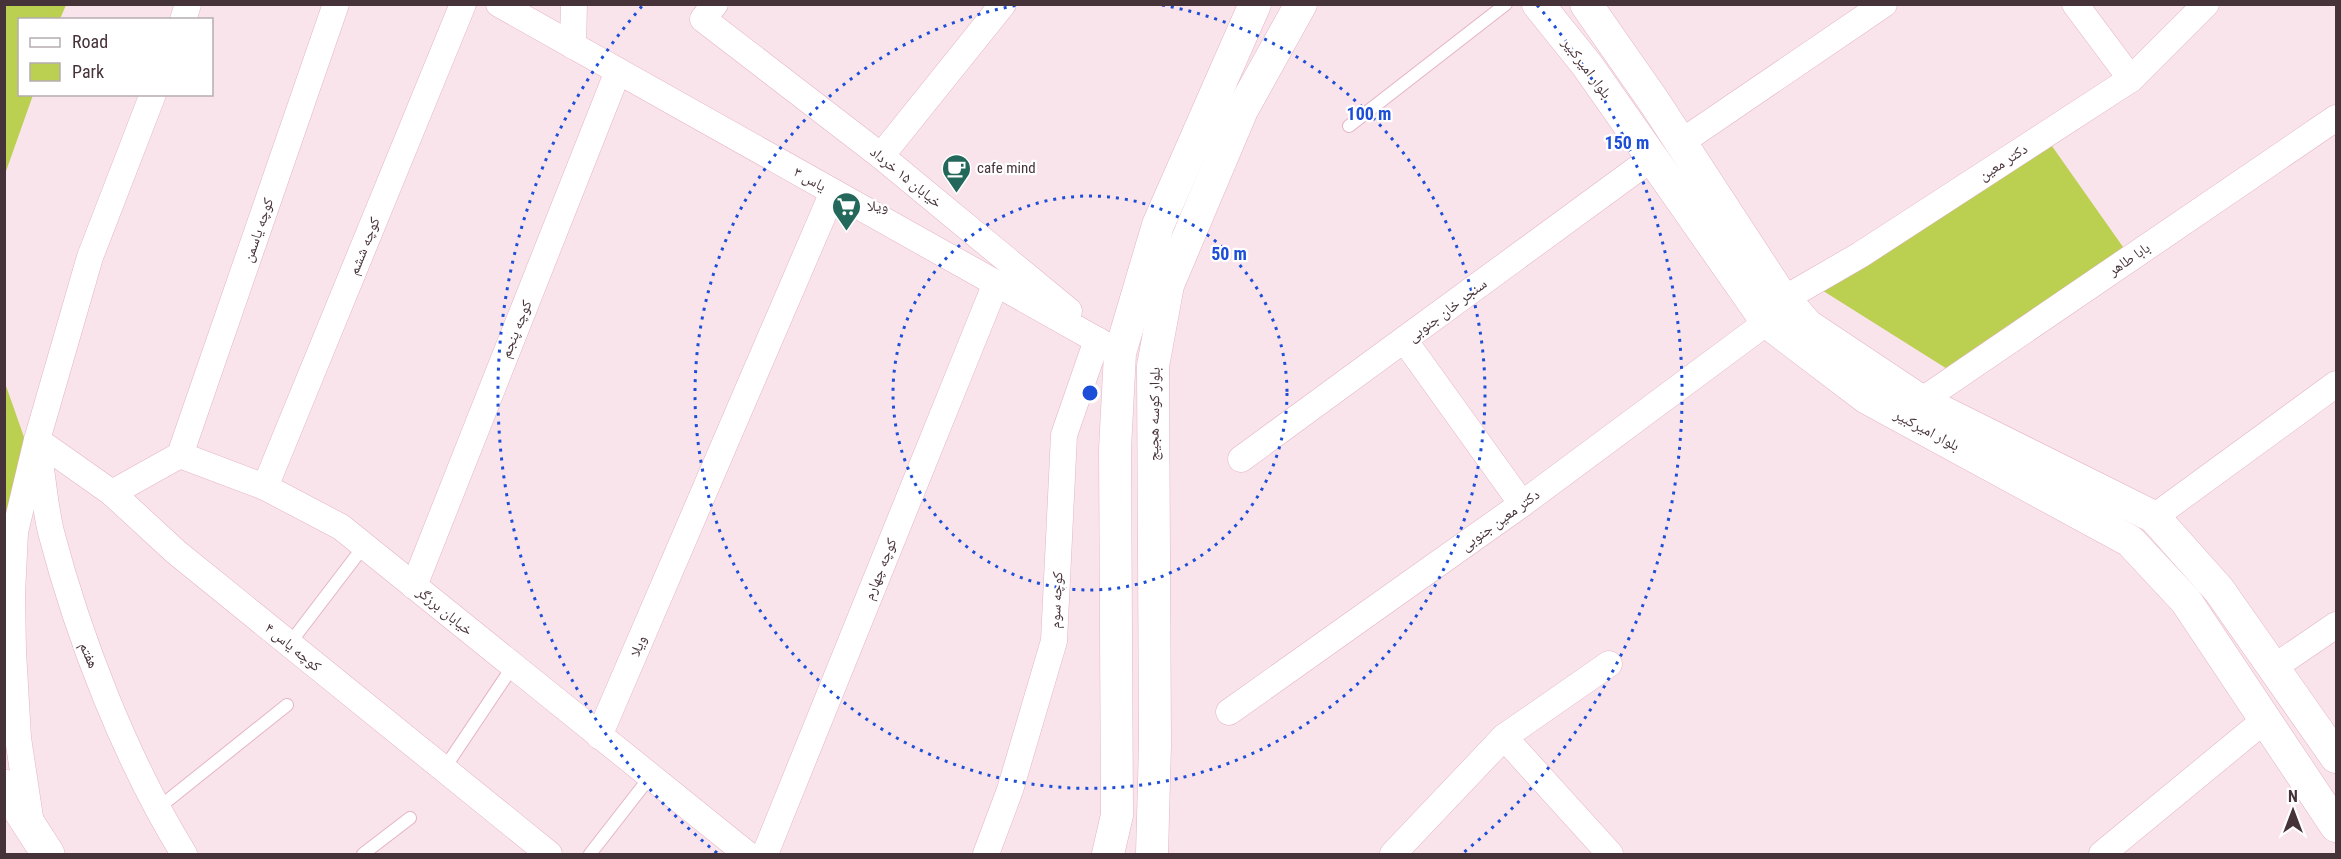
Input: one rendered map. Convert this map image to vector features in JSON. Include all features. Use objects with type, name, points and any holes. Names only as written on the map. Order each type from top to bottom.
[{"type":"main road","points":[[4,786],[31,824],[48,855]]},
{"type":"street","name":"کوچه یاسمن","points":[[180,455],[336,4]]},
{"type":"street","name":"کوچه ششم","points":[[265,487],[463,4]]},
{"type":"street","name":"یاس ۳","points":[[499,4],[1108,346]]},
{"type":"street","points":[[573,46],[574,4]]},
{"type":"street","name":"خیابان ۱۵ خرداد","points":[[715,4],[703,19],[881,156],[1108,346]]},
{"type":"street","points":[[881,156],[1003,4]]},
{"type":"street","points":[[1108,855],[1118,815],[1115,449],[1108,346],[1158,225],[1256,4]]},
{"type":"street","name":"بلوار کوسه هجیج","points":[[1152,855],[1155,745],[1153,366],[1168,285],[1242,110],[1300,4]]},
{"type":"street","name":"بلوار امیرکبیر","points":[[1538,4],[1587,65],[1652,158],[1776,310],[1867,398],[2130,541],[2186,601],[2337,826]]},
{"type":"street","name":"بلوار امیرکبیر","points":[[1586,4],[1680,143],[1776,310],[1807,325],[1921,401],[2154,517],[2219,590],[2337,757]]},
{"type":"street","points":[[1680,143],[1884,4]]},
{"type":"street","points":[[2075,4],[2131,79]]},
{"type":"street","name":"دکتر معین","points":[[1776,310],[2131,79],[2206,4]]},
{"type":"street","name":"کوچه پنجم","points":[[414,586],[618,71]]},
{"type":"street","points":[[31,824],[18,738],[8,606],[15,532],[37,440],[90,257],[152,96]]},
{"type":"street","name":"بابا طاهر","points":[[1921,401],[2337,118]]},
{"type":"street","name":"سنجر خان جنوبی","points":[[1241,459],[1652,158]]},
{"type":"street","name":"ویلا","points":[[599,736],[833,192]]},
{"type":"street","name":"کوچه چهارم","points":[[765,855],[996,283]]},
{"type":"street","name":"دکتر معین جنوبی","points":[[1229,712],[1522,504],[1776,310]]},
{"type":"street","points":[[1405,341],[1522,504]]},
{"type":"street","points":[[1108,346],[1153,366]]},
{"type":"street","name":"کوچه سوم","points":[[986,855],[1010,789],[1054,642],[1064,435],[1108,346]]},
{"type":"street","points":[[2130,541],[2154,517],[2337,384]]},
{"type":"street","name":"کوچه یاس ۴","points":[[37,440],[112,493],[176,552],[549,855]]},
{"type":"street","name":"هفتم","points":[[37,440],[51,529],[83,640],[156,809],[184,855]]},
{"type":"street","name":"خیابان برزگر","points":[[180,455],[265,487],[341,527],[747,855]]},
{"type":"street","points":[[112,493],[180,455]]},
{"type":"street","points":[[2273,668],[2337,625]]},
{"type":"street","points":[[1393,855],[1504,737],[1609,664]]},
{"type":"street","points":[[2102,855],[2266,719]]},
{"type":"street","points":[[1504,737],[1610,855]]},
{"type":"lane","points":[[1349,126],[1506,4]]},
{"type":"lane","points":[[290,643],[364,546]]},
{"type":"lane","points":[[444,769],[513,666]]},
{"type":"lane","points":[[156,809],[287,705]]},
{"type":"lane","points":[[590,855],[650,777]]},
{"type":"lane","points":[[363,855],[410,818]]},
{"type":"green space","points":[[5,4],[66,5],[60,18],[18,18],[18,96],[33,96],[5,174]]},
{"type":"green space","points":[[2047,139],[2135,264],[1960,377],[1817,287]]},
{"type":"green space","points":[[5,383],[25,440],[5,532]]},
{"type":"place","name":"cafe mind","points":[[956,194]]},
{"type":"place","name":"ویلا","points":[[846,232]]}]
